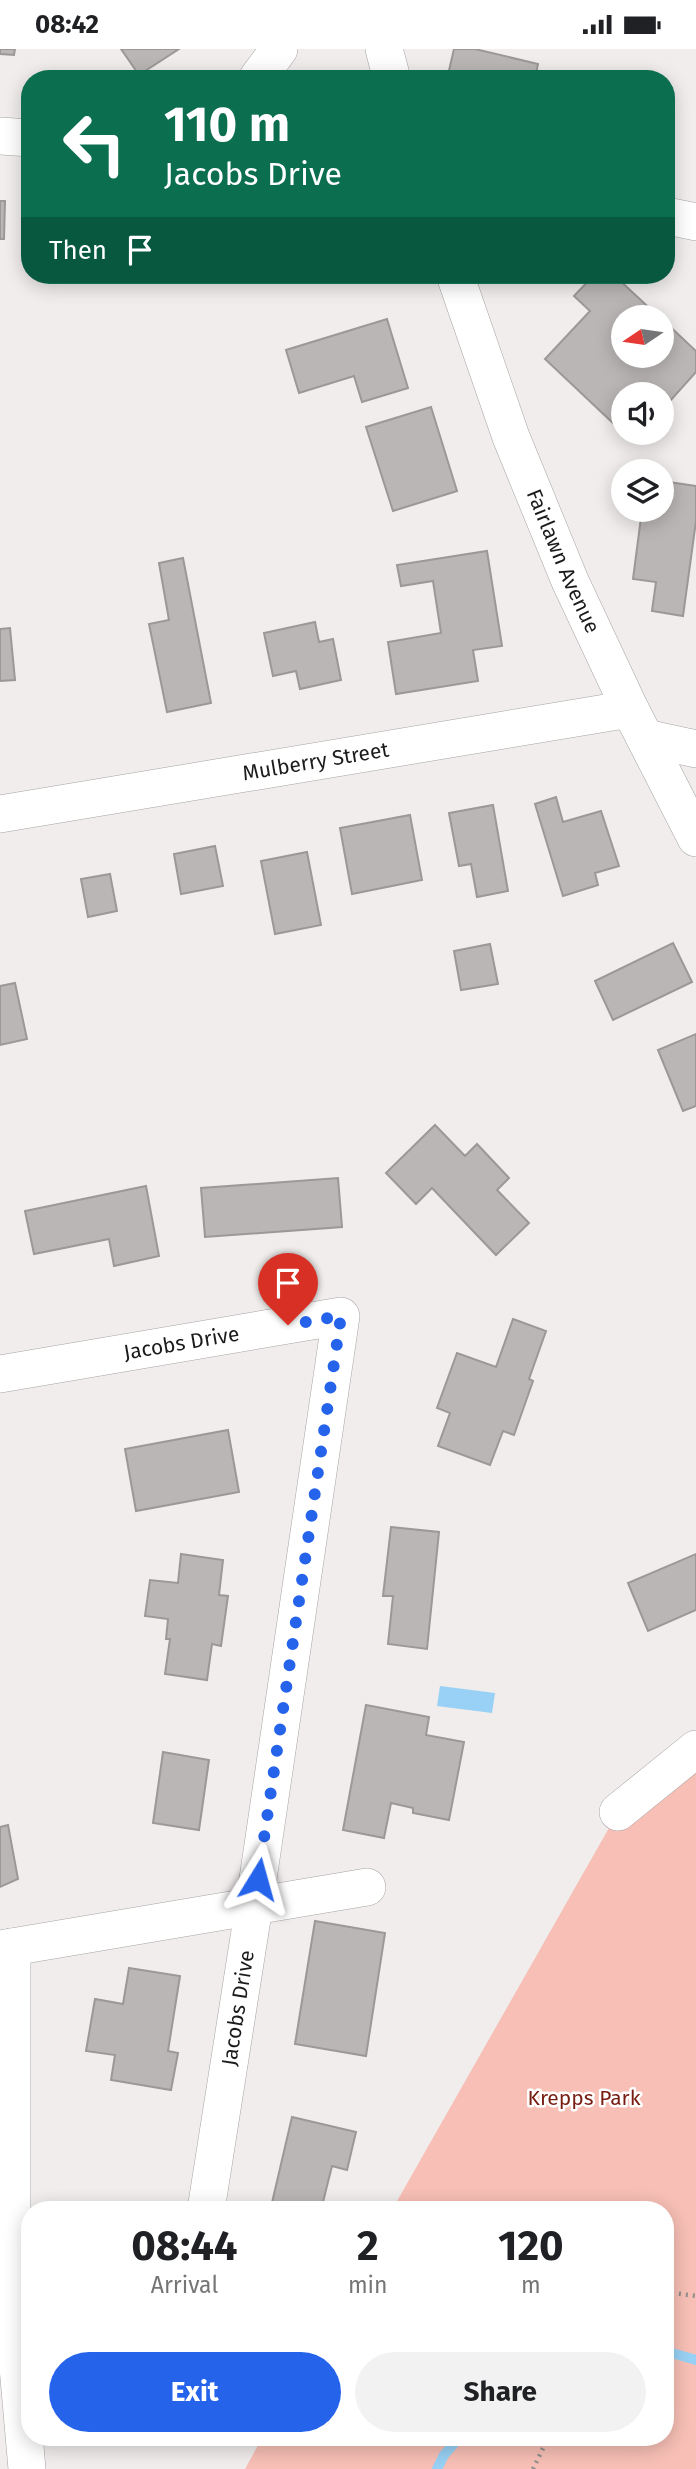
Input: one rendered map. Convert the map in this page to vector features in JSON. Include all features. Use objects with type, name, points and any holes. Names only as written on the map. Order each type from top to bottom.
[{"type":"street","points":[[264,70],[279,49]]},
{"type":"street","points":[[384,49],[390,70]]},
{"type":"street","points":[[0,136],[21,137]]},
{"type":"street","points":[[675,218],[696,222]]},
{"type":"street","name":"Fairlawn Avenue","points":[[458,284],[511,437],[570,581],[696,838]]},
{"type":"street","name":"Mulberry Street","points":[[0,814],[638,723],[696,748]]},
{"type":"street","name":"Jacobs Drive","points":[[0,1374],[341,1316],[254,1906],[206,2201]]},
{"type":"street","points":[[618,1811],[696,1749]]},
{"type":"street","points":[[21,2401],[12,2299],[6,1948],[367,1888]]},
{"type":"street","points":[[25,2446],[27,2469]]},
{"type":"path","points":[[674,2293],[696,2296]]},
{"type":"path","points":[[533,2469],[544,2446]]},
{"type":"green space","name":"Krepps Park","points":[[696,1749],[696,2469],[245,2469],[258,2446],[674,2446],[674,2201],[397,2201],[618,1812]]},
{"type":"water","points":[[440,1686],[495,1693],[492,1713],[437,1706]]},
{"type":"building","points":[[0,49],[15,49],[14,55],[0,54]]},
{"type":"building","points":[[121,49],[179,49],[147,70],[136,70]]},
{"type":"building","points":[[454,49],[475,49],[538,64],[537,70],[449,70]]},
{"type":"building","points":[[0,201],[5,201],[4,239],[0,239]]},
{"type":"building","points":[[585,284],[624,284],[646,305],[611,305],[611,368],[674,368],[674,330],[696,351],[696,372],[674,397],[674,382],[611,382],[611,421],[545,359],[590,311],[574,296]]},
{"type":"building","points":[[387,319],[408,388],[362,402],[354,376],[299,393],[286,350]]},
{"type":"building","points":[[431,407],[457,491],[393,511],[366,427]]},
{"type":"building","points":[[674,483],[696,486],[696,521],[683,616],[652,611],[656,582],[633,579],[640,522],[674,522]]},
{"type":"building","points":[[487,551],[502,646],[473,650],[478,681],[396,694],[388,642],[441,633],[433,581],[401,586],[397,565]]},
{"type":"building","points":[[183,558],[211,703],[167,712],[149,624],[169,620],[159,563]]},
{"type":"building","points":[[315,622],[319,642],[333,639],[341,680],[300,689],[296,671],[273,676],[264,633]]},
{"type":"building","points":[[10,628],[15,680],[0,681],[0,629]]},
{"type":"building","points":[[556,797],[563,822],[601,811],[619,866],[595,873],[598,885],[563,896],[535,804]]},
{"type":"building","points":[[493,805],[508,891],[477,897],[471,864],[459,866],[449,813]]},
{"type":"building","points":[[410,815],[422,880],[352,894],[340,828]]},
{"type":"building","points":[[215,846],[223,886],[181,894],[174,854]]},
{"type":"building","points":[[307,852],[321,925],[275,934],[261,861]]},
{"type":"building","points":[[110,874],[117,911],[88,917],[81,879]]},
{"type":"building","points":[[673,943],[692,982],[613,1020],[595,981]]},
{"type":"building","points":[[490,944],[498,984],[461,990],[454,951]]},
{"type":"building","points":[[15,983],[27,1039],[0,1045],[0,986]]},
{"type":"building","points":[[696,1034],[696,1106],[683,1111],[658,1050]]},
{"type":"building","points":[[435,1125],[465,1156],[477,1144],[509,1178],[497,1190],[529,1223],[496,1255],[432,1188],[416,1204],[386,1173]]},
{"type":"building","points":[[338,1178],[342,1227],[205,1237],[201,1188]]},
{"type":"building","points":[[146,1186],[159,1256],[114,1266],[109,1239],[34,1254],[25,1211]]},
{"type":"building","points":[[513,1319],[546,1331],[529,1379],[533,1381],[514,1435],[503,1431],[490,1465],[438,1446],[450,1413],[437,1408],[457,1353],[496,1367]]},
{"type":"building","points":[[228,1430],[239,1492],[136,1511],[125,1449]]},
{"type":"building","points":[[391,1527],[439,1532],[427,1649],[388,1644],[393,1596],[383,1596]]},
{"type":"building","points":[[181,1554],[223,1560],[219,1595],[228,1596],[221,1646],[212,1644],[207,1680],[165,1674],[170,1639],[166,1639],[168,1619],[145,1616],[150,1580],[178,1583]]},
{"type":"building","points":[[696,1554],[696,1610],[648,1631],[628,1583]]},
{"type":"building","points":[[366,1705],[429,1717],[426,1735],[464,1742],[449,1820],[413,1813],[413,1808],[391,1803],[384,1838],[343,1830]]},
{"type":"building","points":[[163,1752],[209,1760],[199,1830],[153,1823]]},
{"type":"building","points":[[8,1825],[18,1879],[0,1887],[0,1827]]},
{"type":"building","points":[[315,1921],[385,1933],[366,2056],[295,2044]]},
{"type":"building","points":[[129,1968],[180,1976],[168,2051],[178,2053],[171,2090],[111,2080],[115,2055],[86,2051],[95,1999],[123,2004]]},
{"type":"building","points":[[292,2117],[356,2132],[347,2170],[332,2166],[323,2201],[272,2201]]},
{"type":"waterway","points":[[674,2354],[696,2360]]},
{"type":"waterway","points":[[437,2469],[452,2446]]},
{"type":"route","points":[[258,1879],[341,1316],[288,1325]]}]
